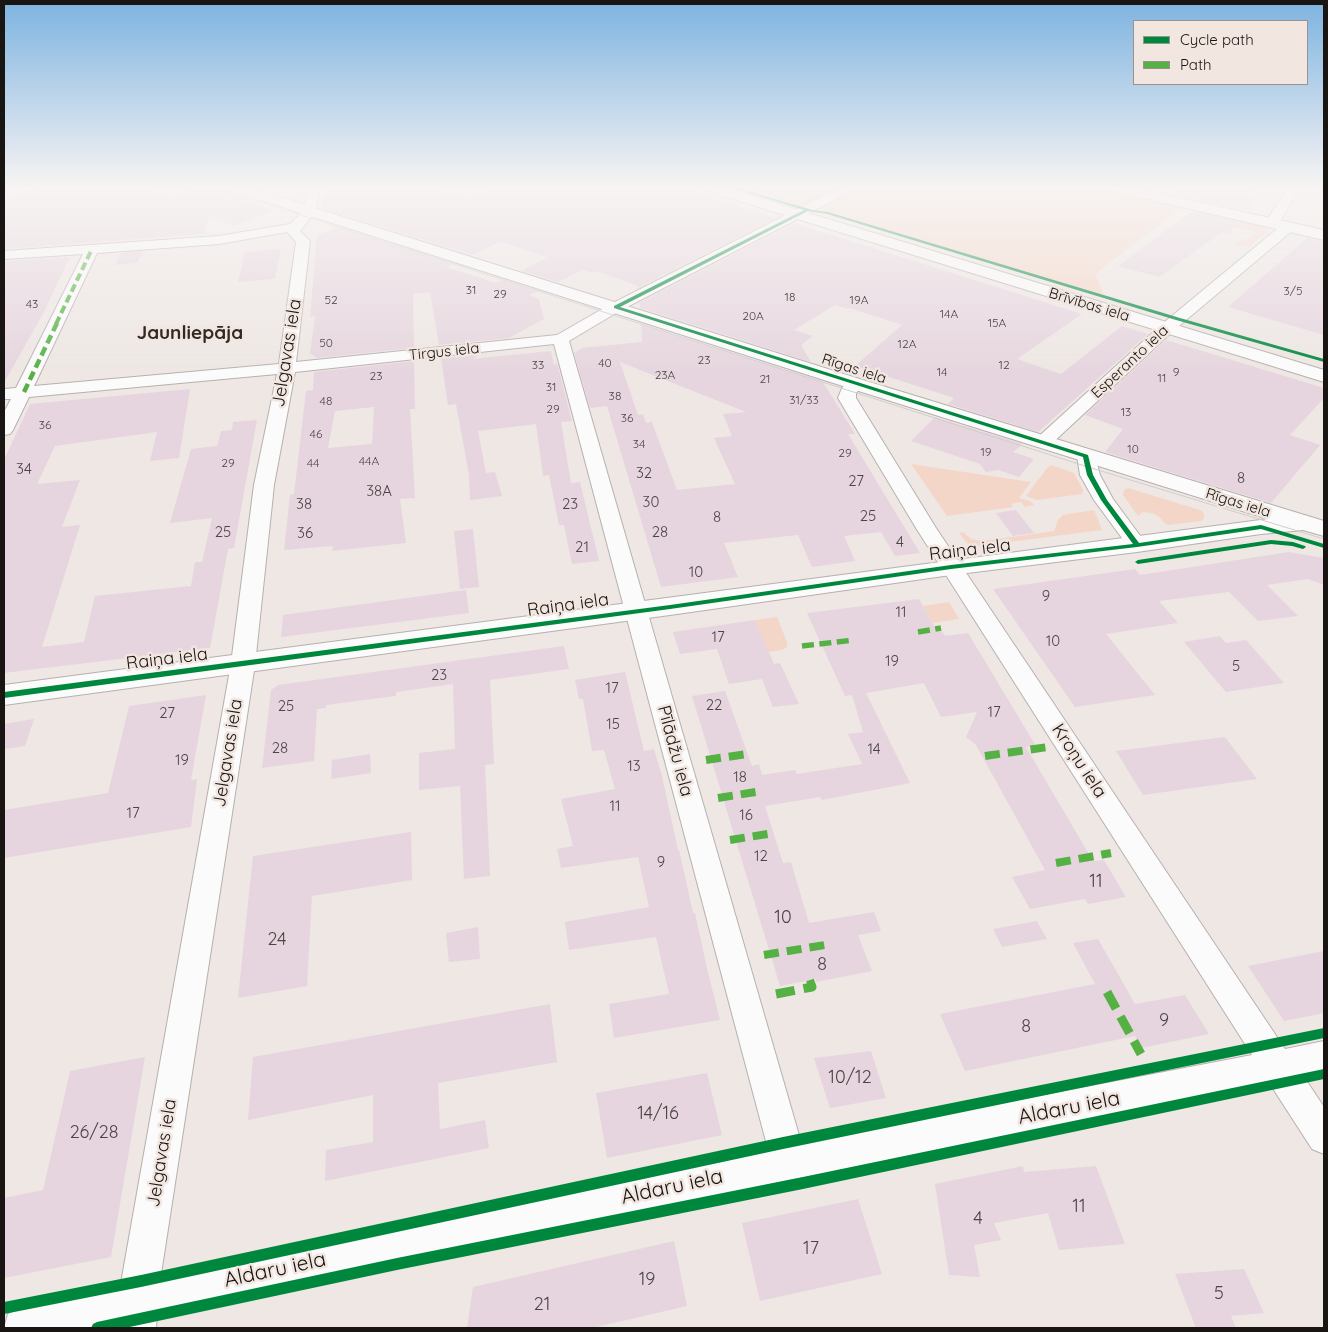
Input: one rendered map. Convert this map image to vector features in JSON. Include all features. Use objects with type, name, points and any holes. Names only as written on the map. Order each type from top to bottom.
[{"type":"main road","name":"Rīgas iela","points":[[437,250],[856,384],[1314,526]]},
{"type":"main road","name":"Brīvības iela","points":[[914,250],[1324,376]]},
{"type":"main road","name":"Raiņa iela","points":[[4,695],[1261,527],[1314,526]]},
{"type":"main road","name":"Rīgas iela","points":[[1261,527],[1324,546]]},
{"type":"street","points":[[4,255],[75,250]]},
{"type":"street","points":[[4,430],[91,250]]},
{"type":"street","name":"Jelgavas iela","points":[[138,1313],[144,1262],[243,664],[264,485],[287,368],[302,250]]},
{"type":"street","name":"Tirgus iela","points":[[4,394],[287,368],[561,339],[616,307],[727,250]]},
{"type":"street","name":"Esperanto iela","points":[[1043,442],[1252,250]]},
{"type":"street","name":"Pīlādžu iela","points":[[561,339],[789,1162]]},
{"type":"street","name":"Kroņu iela","points":[[856,384],[848,392],[847,398],[951,567],[1280,1067],[1324,1137]]},
{"type":"street","points":[[1086,456],[1090,475],[1099,492],[1137,545]]},
{"type":"street","name":"Aldaru iela","points":[[22,1328],[138,1313],[789,1162],[1324,1057]]},
{"type":"shaded area","points":[[952,250],[1126,250],[1095,274],[1104,295]]},
{"type":"shaded area","points":[[911,464],[1031,482],[1019,498],[1030,501],[1034,505],[1025,507],[1021,502],[1011,504],[1013,507],[947,516]]},
{"type":"shaded area","points":[[1051,465],[1074,473],[1083,490],[1082,494],[1037,500],[1026,496]]},
{"type":"shaded area","points":[[1128,488],[1200,510],[1204,513],[1204,518],[1201,521],[1167,525],[1152,513],[1143,512],[1138,516],[1123,495],[1124,490]]},
{"type":"shaded area","points":[[1094,510],[1102,530],[970,547],[959,533],[963,532],[971,539],[982,541],[1054,531],[1058,520],[1063,515]]},
{"type":"shaded area","points":[[949,602],[959,619],[933,623],[923,606]]},
{"type":"shaded area","points":[[777,617],[787,642],[787,647],[782,650],[742,656],[764,642],[755,620]]},
{"type":"building","points":[[281,250],[275,279],[238,282],[245,252]]},
{"type":"building","points":[[316,250],[411,250],[454,264],[446,267],[496,283],[503,280],[538,291],[529,295],[539,299],[544,319],[509,338],[439,345],[430,292],[413,294],[414,348],[315,358],[315,356],[310,354],[315,316],[310,317]]},
{"type":"building","points":[[456,250],[482,250],[472,255]]},
{"type":"building","points":[[526,250],[713,250],[638,288],[638,286],[596,271],[593,273],[583,270],[557,282],[521,271],[548,257]]},
{"type":"building","points":[[741,250],[880,250],[1082,314],[1017,359],[1061,374],[1122,326],[1148,334],[1038,432],[948,404],[954,398],[855,366],[902,325],[850,308],[835,305],[794,330],[813,336],[801,345],[811,362],[640,308],[639,303]]},
{"type":"building","points":[[1139,250],[1197,250],[1159,277],[1118,266]]},
{"type":"building","points":[[1293,250],[1324,250],[1324,335],[1228,307]]},
{"type":"building","points":[[143,251],[137,263],[115,265],[121,253]]},
{"type":"building","points":[[70,257],[44,312],[4,383],[4,261]]},
{"type":"building","points":[[641,324],[823,382],[855,434],[848,434],[920,553],[895,556],[881,532],[844,536],[855,561],[812,567],[798,535],[724,543],[738,577],[661,587],[607,406],[590,408],[574,353],[582,348],[642,342]],"holes":[[[620,362],[746,412],[723,414],[732,436],[714,438],[735,484],[677,490],[652,422],[646,423],[643,414],[638,415]]]},
{"type":"building","points":[[1166,340],[1324,388],[1324,398],[1290,435],[1320,445],[1271,503],[1105,452],[1123,429],[1085,415]]},
{"type":"building","points":[[551,351],[554,365],[557,363],[572,421],[561,422],[571,483],[580,482],[599,561],[572,564],[564,525],[559,525],[549,475],[543,476],[536,424],[478,431],[486,473],[495,472],[502,496],[470,500],[469,475],[456,404],[448,405],[441,358],[481,354],[472,359]]},
{"type":"building","points":[[414,361],[415,409],[410,409],[415,498],[400,499],[406,543],[332,551],[333,546],[284,550],[290,495],[294,494],[306,391],[313,390],[314,372]],"holes":[[[374,407],[372,444],[328,448],[335,411]]]},
{"type":"building","points":[[190,389],[179,458],[150,461],[157,432],[55,446],[37,484],[80,480],[62,527],[80,525],[42,647],[84,642],[95,596],[191,586],[195,562],[202,562],[212,518],[170,523],[191,449],[217,446],[221,431],[232,430],[233,422],[257,420],[234,548],[228,549],[210,648],[4,673],[4,460],[30,404]]},
{"type":"building","points":[[935,417],[1023,444],[1013,452],[1034,459],[1019,477],[998,470],[986,472],[980,464],[911,441]]},
{"type":"building","points":[[1016,510],[1034,533],[1013,536],[996,513]]},
{"type":"building","points":[[473,529],[479,587],[460,589],[454,531]]},
{"type":"building","points":[[1289,552],[1324,558],[1324,585],[1308,579],[1267,585],[1298,616],[1258,621],[1229,592],[1159,601],[1178,623],[1106,634],[1155,695],[1075,707],[993,589],[1135,569],[1140,575]]},
{"type":"building","points":[[466,590],[469,613],[281,637],[283,615]]},
{"type":"building","points":[[919,599],[937,631],[941,630],[945,636],[968,633],[1036,746],[1026,747],[1093,861],[1104,860],[1126,897],[1088,904],[1085,899],[1030,909],[1012,877],[1045,870],[976,745],[966,737],[977,712],[941,717],[924,683],[866,693],[910,783],[822,800],[820,797],[765,806],[783,863],[791,862],[809,923],[874,912],[881,931],[858,935],[872,971],[816,982],[816,979],[780,986],[692,696],[725,691],[752,766],[759,764],[762,775],[795,770],[797,774],[862,764],[848,734],[863,732],[852,695],[845,696],[807,613]]},
{"type":"building","points":[[755,620],[774,664],[780,663],[799,704],[773,707],[762,679],[729,684],[717,649],[680,654],[673,632]]},
{"type":"building","points":[[1220,636],[1226,643],[1246,640],[1284,683],[1226,692],[1184,642]]},
{"type":"building","points":[[564,646],[569,669],[490,680],[494,764],[485,765],[490,876],[464,879],[460,786],[419,790],[419,753],[455,749],[453,684],[396,692],[396,696],[326,705],[326,708],[317,709],[314,761],[262,768],[271,690],[278,685]]},
{"type":"building","points":[[625,672],[644,751],[654,749],[662,776],[678,850],[720,1020],[614,1038],[609,1004],[669,994],[656,937],[569,950],[565,922],[649,907],[638,857],[561,868],[557,849],[573,846],[561,799],[615,789],[604,750],[592,751],[583,699],[579,699],[575,680]]},
{"type":"building","points":[[206,695],[191,780],[197,779],[191,827],[4,858],[4,810],[108,793],[129,706]]},
{"type":"building","points":[[34,719],[25,746],[4,749],[4,724]]},
{"type":"building","points":[[1225,737],[1257,779],[1143,795],[1116,751]]},
{"type":"building","points":[[370,754],[371,773],[331,779],[332,760]]},
{"type":"building","points":[[411,832],[412,880],[312,896],[307,986],[238,998],[253,856]]},
{"type":"building","points":[[1037,921],[1047,939],[1002,947],[993,929]]},
{"type":"building","points":[[478,927],[480,959],[449,962],[446,933]]},
{"type":"building","points":[[1098,939],[1135,1004],[1185,995],[1209,1034],[1141,1048],[1135,1036],[965,1071],[940,1014],[1095,984],[1073,943]]},
{"type":"building","points":[[1324,951],[1324,1013],[1284,1021],[1248,966]]},
{"type":"building","points":[[550,1004],[557,1062],[438,1083],[440,1129],[485,1120],[489,1148],[325,1181],[326,1150],[373,1142],[373,1095],[248,1120],[253,1057]]},
{"type":"building","points":[[871,1051],[886,1098],[830,1108],[814,1058]]},
{"type":"building","points":[[145,1057],[111,1257],[4,1278],[4,1198],[43,1190],[70,1071]]},
{"type":"building","points":[[707,1073],[722,1135],[607,1158],[596,1093]]},
{"type":"building","points":[[1023,1166],[1024,1172],[1096,1166],[1125,1244],[1059,1250],[1048,1213],[994,1223],[1001,1240],[974,1245],[980,1277],[949,1275],[935,1184]]},
{"type":"building","points":[[858,1199],[882,1274],[760,1301],[742,1223]]},
{"type":"building","points":[[674,1241],[687,1306],[592,1328],[467,1328],[473,1287]]},
{"type":"building","points":[[1244,1269],[1264,1313],[1231,1316],[1236,1328],[1196,1328],[1175,1274]]},
{"type":"tram line","points":[[410,250],[1088,467],[1324,539]]},
{"type":"marked path","points":[[24,392],[91,250]]},
{"type":"marked path","points":[[918,632],[941,628]]},
{"type":"marked path","points":[[802,646],[854,640]]},
{"type":"marked path","points":[[985,756],[1048,747]]},
{"type":"marked path","points":[[706,760],[747,754]]},
{"type":"marked path","points":[[718,798],[756,792]]},
{"type":"marked path","points":[[730,840],[774,833]]},
{"type":"marked path","points":[[1056,863],[1111,853]]},
{"type":"marked path","points":[[764,955],[831,944]]},
{"type":"marked path","points":[[776,994],[812,987],[810,980]]},
{"type":"marked path","points":[[1107,992],[1141,1054]]},
{"type":"cycle path","points":[[616,307],[727,250]]},
{"type":"cycle path","points":[[950,250],[1324,361]]},
{"type":"cycle path","points":[[616,307],[1086,456],[1090,475],[1104,500],[1137,545]]},
{"type":"cycle path","points":[[4,695],[1261,527],[1324,546]]},
{"type":"cycle path","points":[[1138,562],[1271,542],[1303,547]]},
{"type":"cycle path","points":[[4,1308],[141,1281],[783,1143],[1324,1033]]},
{"type":"cycle path","points":[[97,1328],[397,1264],[803,1183],[1324,1074]]},
{"type":"district","name":"Jaunliepāja","points":[[190,333]]}]
